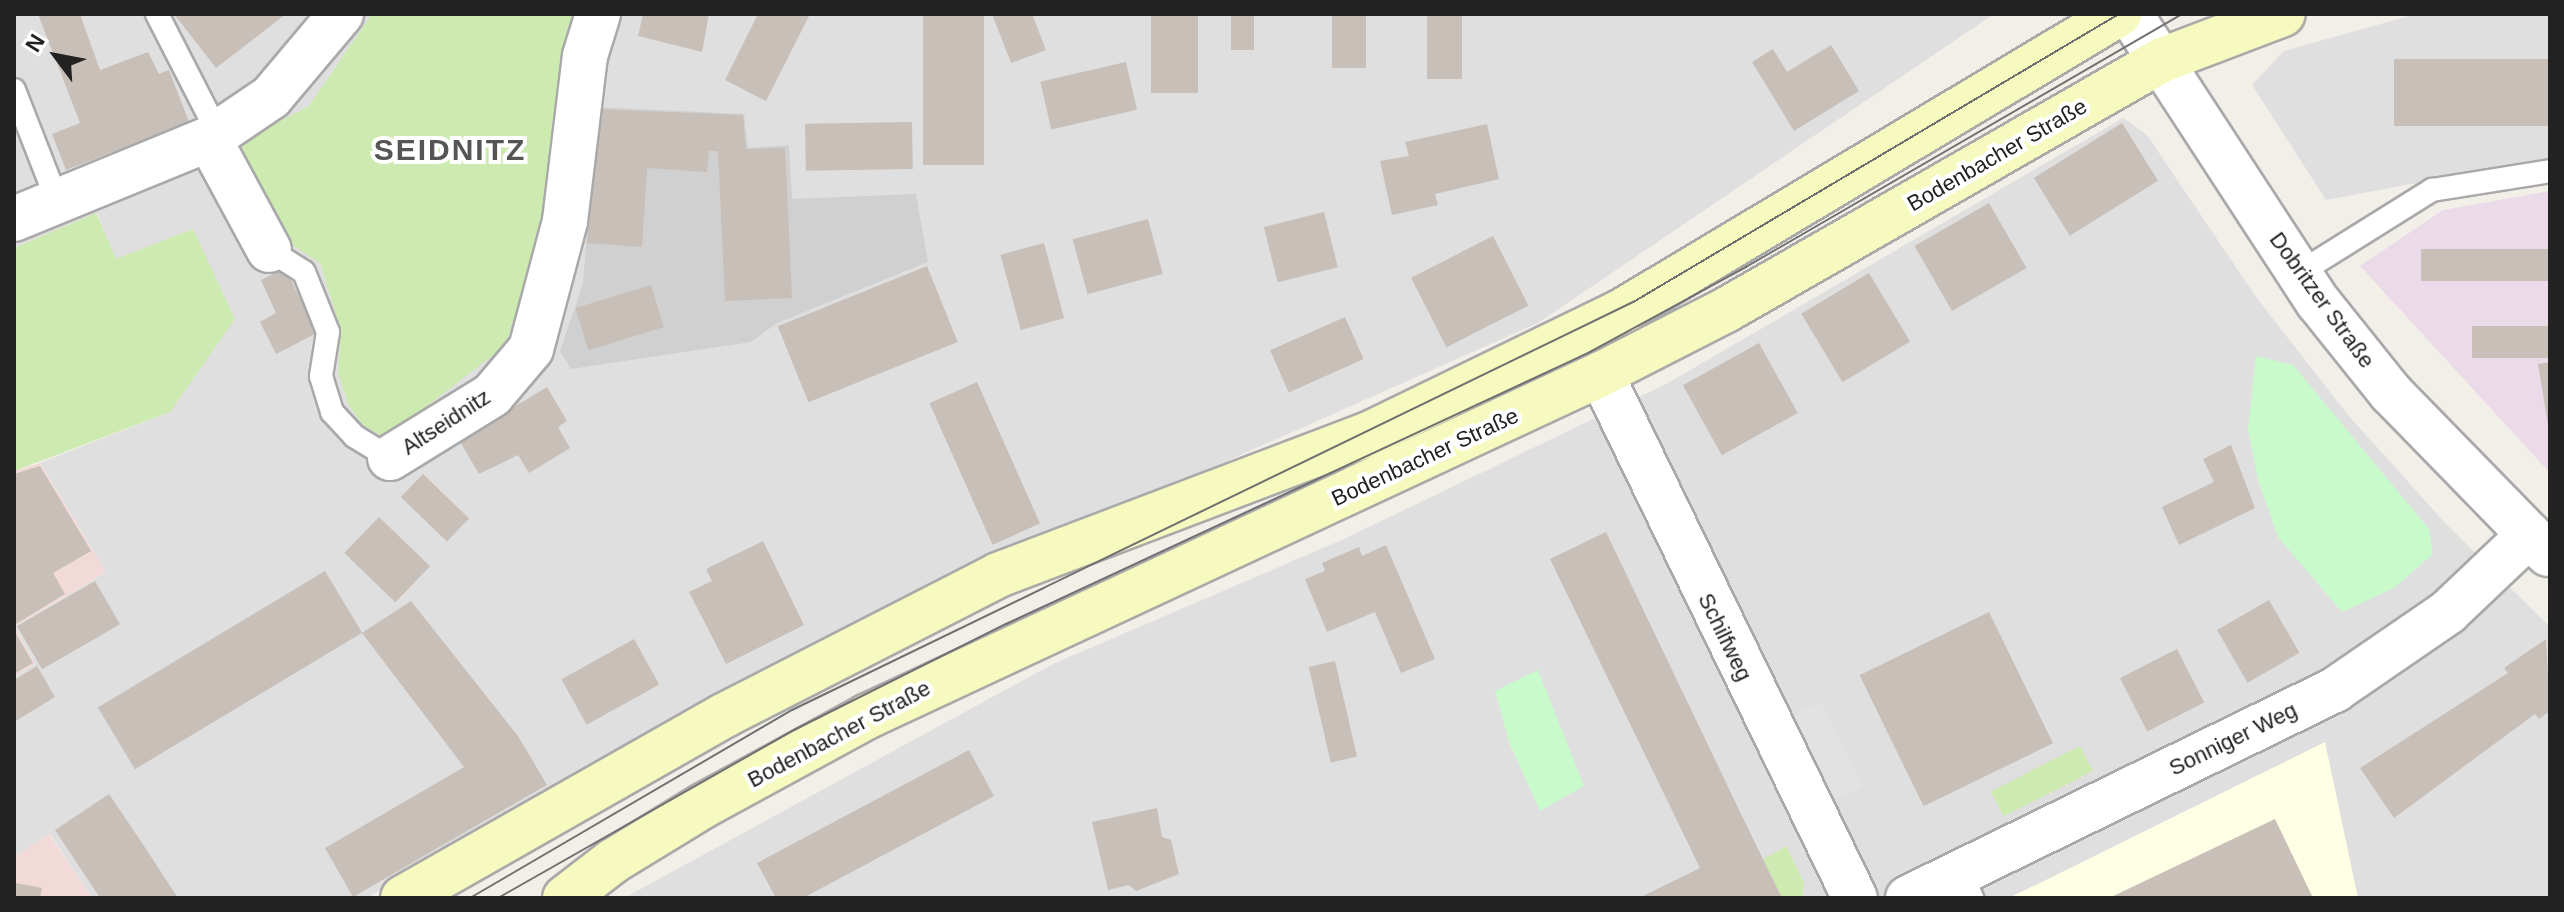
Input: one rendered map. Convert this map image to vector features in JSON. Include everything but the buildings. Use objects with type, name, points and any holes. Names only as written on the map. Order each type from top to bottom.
[{"type":"street","points":[[14,219],[214,136],[271,97],[341,14]]},
{"type":"street","name":"Altseidnitz","points":[[390,458],[492,395],[531,349],[565,221],[585,56],[598,14]]},
{"type":"street","name":"Bodenbacher Straße","points":[[403,898],[725,715],[998,575],[1367,435],[1624,310],[2119,14]]},
{"type":"street","name":"Dobritzer Straße","points":[[2130,14],[2299,273],[2391,393],[2539,546]]},
{"type":"street","name":"Bodenbacher Straße","points":[[565,898],[613,861],[703,806],[866,717],[1601,374],[1726,310],[2162,60],[2283,14]]},
{"type":"street","name":"Altseidnitz","points":[[214,136],[269,250]]},
{"type":"street","name":"Schilfweg","points":[[1601,374],[1855,898]]},
{"type":"street","name":"Sonniger Weg","points":[[1908,898],[1966,885],[2336,689],[2539,546]]},
{"type":"lane","points":[[157,14],[214,136]]},
{"type":"lane","points":[[14,90],[58,203]]},
{"type":"lane","points":[[2299,273],[2432,190],[2550,171]]},
{"type":"lane","name":"Altseidnitz","points":[[269,250],[304,272],[324,320],[328,332],[321,376],[332,412],[354,436],[390,458]]},
{"type":"shaded area","points":[[14,14],[1994,14],[1538,323],[986,568],[554,785],[367,898],[92,898],[50,834],[14,857],[14,676],[35,664],[14,627],[106,572],[40,463],[170,412],[97,213],[14,248]]},
{"type":"shaded area","points":[[2416,14],[2550,14],[2550,158],[2326,200],[2252,85],[2284,51]]},
{"type":"shaded area","points":[[596,107],[744,114],[748,148],[789,145],[792,199],[916,194],[928,262],[777,323],[751,342],[571,369],[560,351],[583,284]]},
{"type":"shaded area","points":[[2123,118],[2147,135],[2256,297],[2348,415],[2446,524],[2550,627],[2550,898],[624,898],[1053,664],[1344,539],[1668,383]]},
{"type":"shaded area","points":[[2550,191],[2550,473],[2360,266],[2443,210]]},
{"type":"shaded area","points":[[40,463],[106,572],[14,627],[14,471]]},
{"type":"shaded area","points":[[14,627],[35,664],[14,676]]},
{"type":"shaded area","points":[[1820,702],[1863,786],[1831,802],[1788,718]]},
{"type":"shaded area","points":[[2325,742],[2358,898],[2008,898],[2044,881]]},
{"type":"shaded area","points":[[49,834],[92,898],[14,898],[14,857]]},
{"type":"green space","points":[[372,14],[586,14],[547,215],[505,346],[385,438],[363,425],[348,404],[338,372],[341,330],[320,263],[281,238],[231,147],[309,106]]},
{"type":"green space","points":[[96,213],[116,259],[193,229],[235,319],[170,412],[14,471],[14,248]]},
{"type":"green space","points":[[2256,356],[2293,365],[2429,529],[2433,554],[2394,588],[2342,612],[2278,537],[2258,480],[2248,429]]},
{"type":"green space","points":[[1538,670],[1584,786],[1540,811],[1509,742],[1495,691]]},
{"type":"green space","points":[[2080,746],[2093,771],[2004,816],[1991,791]]},
{"type":"green space","points":[[1786,846],[1804,883],[1802,898],[1782,898],[1763,859]]},
{"type":"tram line","points":[[470,898],[792,710],[1635,301],[2119,14]]},
{"type":"tram line","points":[[498,898],[794,730],[1006,624],[1590,352],[1746,267],[2182,14]]},
{"type":"district","name":"SEIDNITZ","points":[[450,150]]}]
